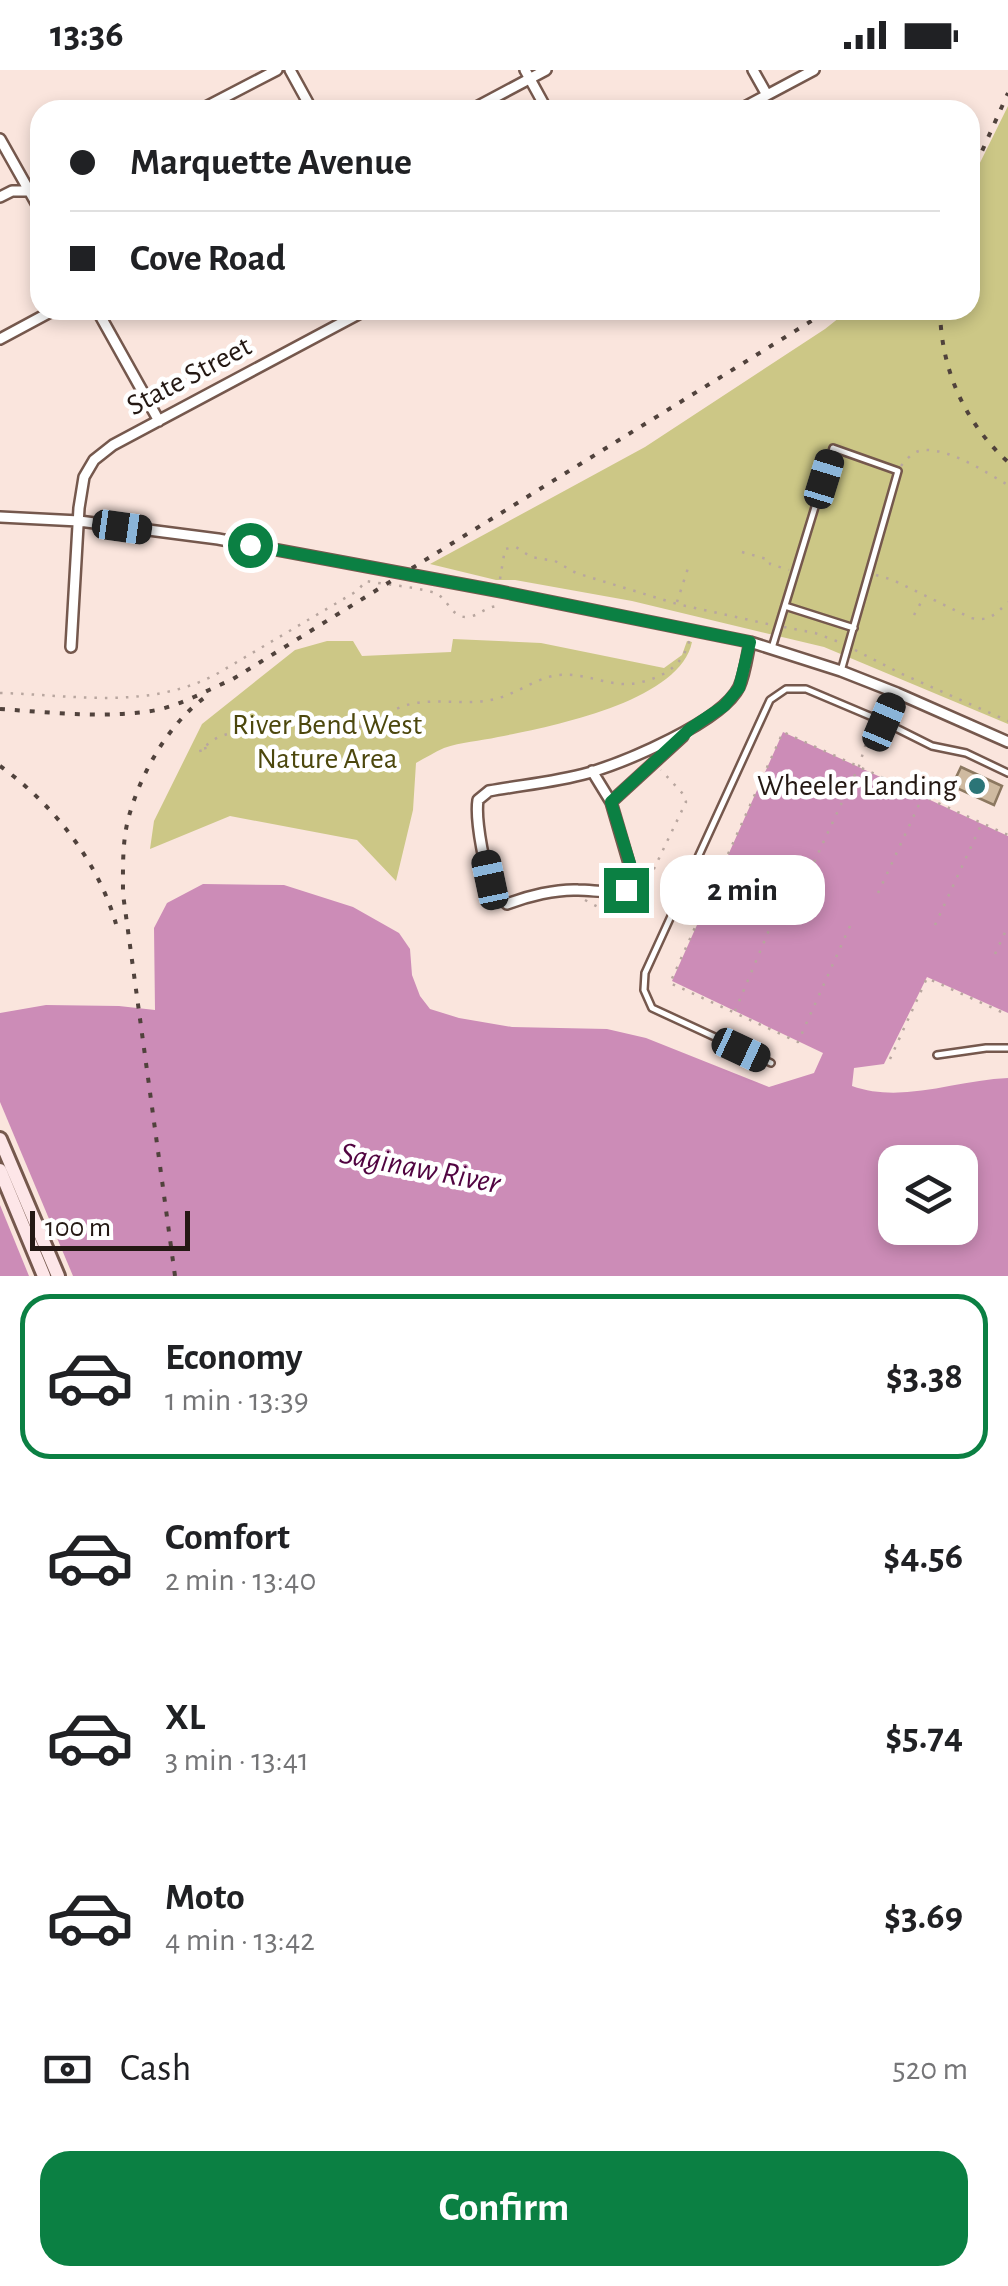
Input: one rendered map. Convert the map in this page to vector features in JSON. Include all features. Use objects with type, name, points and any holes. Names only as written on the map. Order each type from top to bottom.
[{"type":"main road","points":[[0,1140],[58,1276]]},
{"type":"main road","points":[[0,1170],[44,1276]]},
{"type":"street","points":[[219,100],[277,70]]},
{"type":"street","points":[[290,70],[306,100]]},
{"type":"street","points":[[487,100],[527,74],[546,70]]},
{"type":"street","points":[[754,70],[768,95]]},
{"type":"street","points":[[758,100],[814,70]]},
{"type":"street","points":[[527,74],[541,100]]},
{"type":"street","points":[[0,139],[30,185]]},
{"type":"street","points":[[0,197],[12,191],[30,191]]},
{"type":"street","points":[[0,339],[35,320]]},
{"type":"street","points":[[103,320],[159,421]]},
{"type":"street","name":"State Street","points":[[72,647],[84,477],[94,460],[114,444],[347,320]]},
{"type":"street","points":[[0,517],[79,521],[218,539],[750,642],[840,671],[1008,742]]},
{"type":"street","points":[[592,771],[611,802],[632,870],[626,890],[613,893],[573,889],[507,904],[496,894],[490,880],[476,815],[478,800],[490,792],[592,771],[656,747],[691,728],[724,706],[739,688],[750,642]]},
{"type":"street","points":[[884,722],[896,693]]},
{"type":"street","points":[[611,802],[691,728]]},
{"type":"lane","points":[[772,648],[834,448],[898,471],[840,671]]},
{"type":"lane","points":[[785,606],[854,628]]},
{"type":"lane","points":[[771,1063],[652,1008],[644,990],[646,973],[770,700],[786,689],[806,689],[932,746],[966,753],[1008,772]]},
{"type":"lane","points":[[938,1055],[1008,1048]]},
{"type":"path","points":[[898,471],[911,454],[925,449],[966,463],[1008,485]]},
{"type":"path","points":[[0,693],[133,698],[182,690],[231,666],[357,591],[366,581],[437,594],[450,609],[472,617],[496,606],[502,555],[505,549],[516,547],[531,556],[555,561],[576,574],[677,604],[815,632],[1008,721]]},
{"type":"path","points":[[742,552],[796,572]]},
{"type":"path","points":[[677,604],[689,565]]},
{"type":"path","points":[[868,572],[980,620],[993,617],[1008,602]]},
{"type":"path","points":[[914,616],[925,596]]},
{"type":"path","points":[[205,747],[237,732],[340,733],[416,703],[493,700],[557,675],[623,686],[641,682],[657,677],[684,656],[696,608]]},
{"type":"path","points":[[850,926],[798,1042],[670,983],[783,732],[1008,834]]},
{"type":"path","points":[[814,862],[868,740]]},
{"type":"path","points":[[573,889],[586,901],[614,914],[633,909],[640,900],[686,802],[684,794],[655,763]]},
{"type":"path","points":[[878,893],[924,796]]},
{"type":"path","points":[[935,925],[982,823]]},
{"type":"path","points":[[734,1013],[783,897]]},
{"type":"path","points":[[995,954],[1008,926]]},
{"type":"path","points":[[890,1060],[927,978],[1008,1015]]},
{"type":"green space","points":[[1008,106],[1008,724],[824,647],[632,601],[496,580],[430,564],[645,447],[836,320],[980,320],[980,163]]},
{"type":"green space","name":"River Bend West Nature Area","points":[[453,639],[541,643],[664,668],[682,655],[687,641],[692,642],[682,663],[664,681],[639,696],[579,718],[450,746],[416,763],[413,810],[396,881],[357,840],[230,816],[150,849],[154,821],[202,724],[295,650],[327,641],[353,641],[362,656],[451,652]]},
{"type":"water","name":"Saginaw River","points":[[783,732],[1008,836],[1008,1013],[927,977],[884,1064],[854,1068],[852,1086],[890,1093],[910,1092],[1008,1078],[1008,1276],[0,1276],[0,1013],[46,1005],[155,1010],[154,928],[167,903],[203,884],[284,885],[353,907],[399,933],[410,949],[412,975],[420,996],[430,1009],[459,1018],[512,1027],[607,1029],[646,1038],[769,1087],[814,1073],[823,1053],[672,981]]},
{"type":"pier","points":[[0,1102],[73,1276],[29,1276],[0,1205]]},
{"type":"building","name":"Wheeler Landing","points":[[961,767],[1002,786],[994,805],[952,786]]},
{"type":"railway","points":[[980,156],[1008,93]]},
{"type":"railway","points":[[0,709],[90,714],[144,712],[178,703],[233,679],[813,320]]},
{"type":"railway","points":[[940,320],[950,373],[967,412],[1008,462]]},
{"type":"railway","points":[[175,1276],[123,894],[123,855],[129,816],[149,767],[179,722],[204,698]]},
{"type":"railway","points":[[0,766],[38,798],[71,836],[98,878],[116,924]]},
{"type":"place","name":"Wheeler Landing","points":[[977,786]]},
{"type":"route","points":[[250,545],[750,642],[739,688],[724,706],[691,728],[611,802],[632,870],[626,890]]}]
